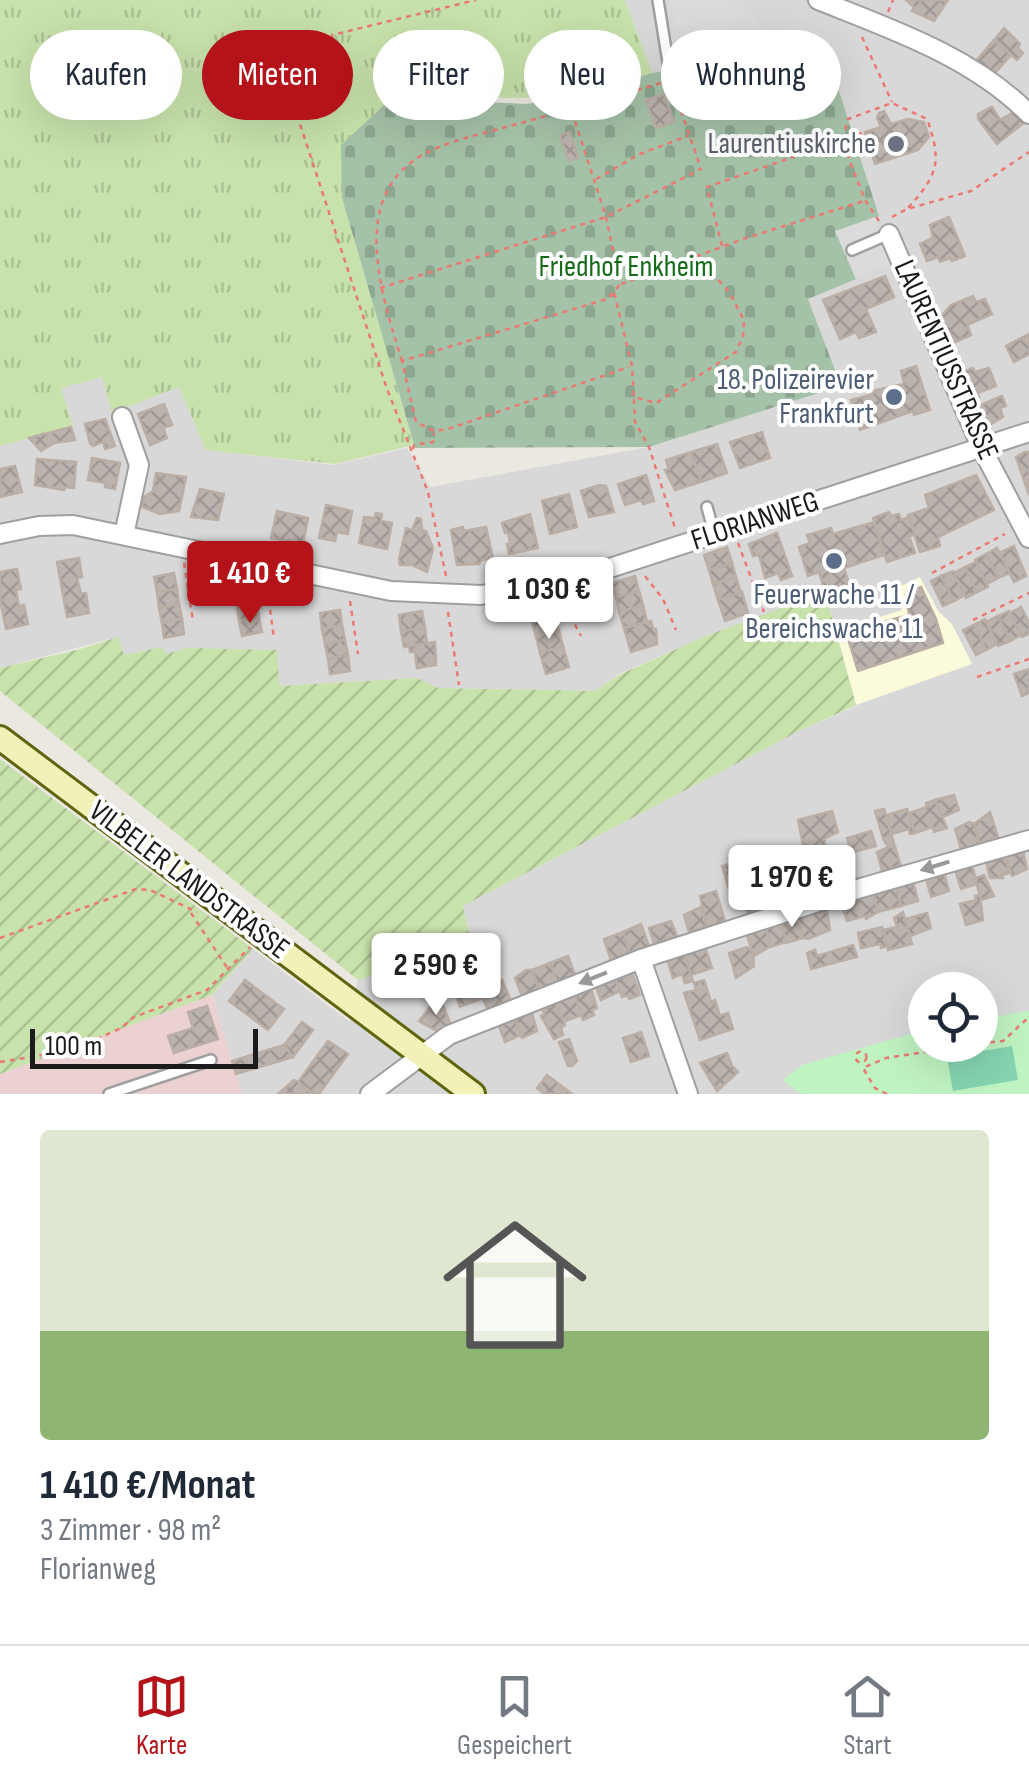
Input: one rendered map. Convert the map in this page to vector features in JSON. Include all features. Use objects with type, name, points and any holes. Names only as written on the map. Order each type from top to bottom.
[{"type":"main road","name":"VILBELER LANDSTRASSE","points":[[0,738],[473,1094]]},
{"type":"street","points":[[818,0],[884,24],[968,68],[1029,114]]},
{"type":"street","name":"LAURENTIUSSTRASSE","points":[[890,234],[981,447],[1026,532]]},
{"type":"street","points":[[122,417],[139,465],[124,535]]},
{"type":"street","name":"FLORIANWEG","points":[[0,534],[60,524],[391,591],[449,596],[556,584],[1029,432]]},
{"type":"street","points":[[370,1094],[449,1035],[641,959],[861,888],[1029,840]]},
{"type":"street","points":[[641,959],[688,1094]]},
{"type":"lane","points":[[658,0],[662,30]]},
{"type":"lane","points":[[852,250],[890,234]]},
{"type":"lane","points":[[707,507],[723,532]]},
{"type":"lane","points":[[109,1094],[211,1060]]},
{"type":"path","points":[[459,684],[449,596],[428,492],[387,389],[298,118],[340,101],[332,35],[476,0]]},
{"type":"path","points":[[850,13],[892,103],[927,119],[936,142],[932,182],[906,210]]},
{"type":"path","points":[[892,103],[848,119],[842,141],[865,200],[881,223],[906,210],[971,190],[1029,152]]},
{"type":"path","points":[[532,120],[453,142],[411,162],[388,191],[377,237],[380,288],[416,422],[434,431],[448,430],[632,366]]},
{"type":"path","points":[[575,120],[606,217],[620,284]]},
{"type":"path","points":[[380,288],[606,217],[701,169],[683,120]]},
{"type":"path","points":[[722,247],[706,187],[865,132]]},
{"type":"path","points":[[594,180],[640,154],[689,136]]},
{"type":"path","points":[[402,361],[607,299],[620,284],[865,200]]},
{"type":"path","points":[[634,398],[656,403],[736,352],[743,337],[744,320],[728,292],[697,256]]},
{"type":"path","points":[[614,292],[632,366],[635,422],[649,447],[680,545]]},
{"type":"path","points":[[412,450],[414,445],[433,442],[434,431]]},
{"type":"path","points":[[723,532],[764,612]]},
{"type":"path","points":[[932,573],[1026,532]]},
{"type":"path","points":[[188,549],[184,564],[192,621]]},
{"type":"path","points":[[636,560],[663,599],[676,630]]},
{"type":"path","points":[[268,565],[266,586],[274,638]]},
{"type":"path","points":[[354,582],[350,605],[358,654]]},
{"type":"path","points":[[556,584],[581,636]]},
{"type":"path","points":[[974,620],[1029,593]]},
{"type":"path","points":[[976,677],[1029,659]]},
{"type":"path","points":[[0,938],[136,890],[150,890],[190,911],[208,914],[218,902]]},
{"type":"path","points":[[190,911],[228,969]]},
{"type":"path","points":[[0,1062],[73,1050],[121,1028],[134,1017],[207,990],[262,936]]},
{"type":"path","points":[[998,1041],[1029,1017]]},
{"type":"path","points":[[863,1068],[886,1058],[908,1055]]},
{"type":"path","points":[[862,1062],[875,1088],[887,1094]]},
{"type":"shaded area","points":[[625,0],[1029,0],[1029,1094],[242,1094],[212,995],[253,949],[350,1022],[358,980],[470,943],[463,906],[797,732],[856,706],[703,637],[619,674],[595,691],[438,688],[417,678],[278,686],[277,651],[188,648],[165,655],[162,647],[124,655],[118,637],[0,668],[0,446],[72,426],[61,388],[102,377],[113,413],[179,387],[207,450],[334,465],[407,448],[430,487],[649,447],[840,386],[808,299],[835,231],[879,216],[841,98],[841,30],[661,30],[661,71],[652,73],[641,43],[641,30],[636,30]]},
{"type":"shaded area","points":[[671,0],[731,0],[750,11],[757,24],[752,30],[681,30],[676,25]]},
{"type":"shaded area","points":[[875,217],[891,263],[856,279],[835,231]]},
{"type":"shaded area","points":[[920,577],[938,611],[952,624],[972,664],[856,705],[836,631],[902,610],[895,589]]},
{"type":"shaded area","points":[[212,995],[242,1094],[0,1094],[0,1074]]},
{"type":"green space","points":[[0,0],[625,0],[636,30],[524,30],[524,98],[504,98],[504,30],[373,30],[373,120],[382,120],[342,198],[414,445],[335,464],[206,450],[179,387],[112,413],[102,377],[61,388],[73,426],[0,446]]},
{"type":"green space","points":[[641,43],[652,73],[641,76]]},
{"type":"green space","name":"Friedhof Enkheim","points":[[661,71],[661,120],[841,120],[841,97],[879,216],[836,232],[856,279],[808,299],[841,386],[649,447],[415,448],[342,198],[341,145],[373,115],[373,120],[504,120],[504,103],[524,104],[524,120],[641,120],[641,76]]},
{"type":"green space","points":[[825,592],[856,705],[463,906],[471,943],[358,980],[0,691],[0,668],[118,637],[124,655],[162,647],[166,654],[188,648],[277,650],[279,686],[417,678],[438,688],[595,691],[619,675],[703,637]]},
{"type":"green space","points":[[0,759],[253,949],[212,995],[0,1074]]},
{"type":"green space","points":[[1029,1011],[1029,1094],[801,1094],[782,1080],[802,1065],[908,1035],[908,1062],[998,1062],[998,1016]]},
{"type":"green space","points":[[1012,1046],[1018,1080],[953,1091],[948,1062],[998,1062],[998,1048]]},
{"type":"building","points":[[906,0],[948,0],[934,21],[912,11],[914,7]]},
{"type":"building","points":[[1004,28],[1020,44],[1018,48],[1023,53],[1017,60],[994,40]]},
{"type":"building","points":[[994,40],[1011,55],[995,73],[976,61]]},
{"type":"building","points":[[661,95],[661,120],[674,122],[656,128],[646,100]]},
{"type":"building","points":[[992,107],[1000,120],[1014,112],[1025,122],[997,144],[978,119],[978,114]]},
{"type":"building","name":"Laurentiuskirche","points":[[884,111],[891,124],[908,119],[924,122],[929,137],[918,150],[875,164],[865,132],[881,127],[877,118]]},
{"type":"building","points":[[570,132],[578,158],[569,161],[560,135]]},
{"type":"building","points":[[949,217],[965,256],[952,261],[950,258],[940,262],[938,257],[927,261],[920,244],[933,238],[930,225]]},
{"type":"building","points":[[885,276],[894,297],[866,309],[876,332],[859,338],[856,332],[840,339],[823,300]]},
{"type":"building","points":[[973,296],[976,302],[985,299],[992,314],[967,325],[971,335],[951,344],[940,318],[951,305]]},
{"type":"building","points":[[1029,334],[1029,354],[1014,362],[1006,346]]},
{"type":"building","name":"18. Polizeirevier Frankfurt","points":[[916,366],[930,410],[914,415],[913,411],[860,430],[851,400],[904,384],[901,371]]},
{"type":"building","points":[[973,368],[975,372],[989,368],[996,386],[969,400],[960,380],[964,378],[962,372]]},
{"type":"building","points":[[1002,396],[1006,406],[1000,408],[1003,417],[982,429],[974,408]]},
{"type":"building","points":[[164,404],[172,425],[163,428],[167,438],[150,445],[138,414]]},
{"type":"building","points":[[105,419],[115,446],[105,449],[103,442],[93,446],[90,443],[85,424]]},
{"type":"building","points":[[71,427],[75,440],[54,443],[41,451],[29,438]]},
{"type":"building","points":[[762,432],[770,458],[740,468],[730,442]]},
{"type":"building","points":[[717,444],[727,473],[701,482],[691,452]]},
{"type":"building","points":[[691,452],[701,482],[675,490],[665,470],[669,469],[666,460]]},
{"type":"building","points":[[1029,452],[1029,495],[1016,457]]},
{"type":"building","points":[[92,458],[120,463],[115,489],[88,480]]},
{"type":"building","points":[[37,459],[76,462],[74,488],[35,485]]},
{"type":"building","points":[[15,466],[22,492],[0,497],[0,469]]},
{"type":"building","points":[[156,473],[186,477],[179,511],[160,514],[142,507],[144,497],[153,491]]},
{"type":"building","points":[[646,475],[654,501],[625,505],[618,484]]},
{"type":"building","points":[[976,475],[994,510],[938,537],[940,546],[920,552],[908,515],[929,508],[925,495]]},
{"type":"building","points":[[606,486],[614,512],[589,517],[581,491]]},
{"type":"building","points":[[200,489],[224,494],[218,520],[191,517]]},
{"type":"building","points":[[569,494],[577,527],[550,534],[542,501]]},
{"type":"building","points":[[326,505],[352,511],[348,534],[337,532],[335,541],[319,538]]},
{"type":"building","points":[[277,511],[308,518],[303,544],[271,538]]},
{"type":"building","points":[[889,512],[891,516],[899,514],[901,520],[909,517],[915,535],[909,536],[915,553],[887,562],[873,518]]},
{"type":"building","points":[[376,513],[382,514],[381,521],[392,523],[387,549],[359,543],[364,517],[375,518]]},
{"type":"building","points":[[530,514],[538,548],[509,554],[509,537],[502,523]]},
{"type":"building","points":[[417,518],[421,519],[422,530],[433,548],[427,572],[412,565],[400,565],[406,528],[412,530]]},
{"type":"building","name":"Feuerwache 11 / Bereichswache 11","points":[[874,522],[884,555],[844,568],[849,584],[825,592],[819,572],[808,576],[799,547],[810,543],[807,535],[831,528],[833,534]]},
{"type":"building","points":[[463,527],[464,531],[486,527],[493,558],[479,564],[457,565],[451,530]]},
{"type":"building","points":[[777,533],[792,576],[781,580],[778,573],[765,578],[759,555],[753,556],[749,544]]},
{"type":"building","points":[[1014,546],[1026,576],[1014,582],[999,553]]},
{"type":"building","points":[[727,547],[732,563],[709,570],[704,555]]},
{"type":"building","points":[[997,548],[1010,573],[998,578],[986,554]]},
{"type":"building","points":[[986,554],[998,578],[987,584],[975,560]]},
{"type":"building","points":[[79,558],[82,577],[77,578],[81,594],[86,593],[89,613],[67,617],[57,562]]},
{"type":"building","points":[[976,562],[988,587],[977,592],[965,567]]},
{"type":"building","points":[[732,563],[736,577],[713,584],[709,570]]},
{"type":"building","points":[[965,567],[977,592],[966,598],[954,573]]},
{"type":"building","points":[[17,569],[19,606],[24,605],[28,624],[6,629],[0,572]]},
{"type":"building","points":[[953,571],[965,595],[954,601],[941,576]]},
{"type":"building","points":[[174,573],[177,589],[157,592],[154,577]]},
{"type":"building","points":[[635,576],[639,591],[616,597],[611,583]]},
{"type":"building","points":[[941,576],[954,601],[943,606],[931,581]]},
{"type":"building","points":[[736,577],[741,593],[718,600],[713,584]]},
{"type":"building","points":[[254,587],[257,602],[237,605],[234,590]]},
{"type":"building","points":[[921,587],[943,643],[858,671],[846,632],[909,615],[906,594]]},
{"type":"building","points":[[177,589],[179,604],[159,608],[157,592]]},
{"type":"building","points":[[639,591],[643,605],[619,612],[616,597]]},
{"type":"building","points":[[742,592],[748,613],[725,621],[718,600]]},
{"type":"building","points":[[551,601],[555,616],[532,622],[528,608]]},
{"type":"building","points":[[257,602],[259,617],[239,621],[237,605]]},
{"type":"building","points":[[179,604],[182,619],[162,623],[159,608]]},
{"type":"building","points":[[643,605],[647,622],[624,628],[619,612]]},
{"type":"building","points":[[1021,607],[1029,623],[1029,634],[1022,637],[1010,613]]},
{"type":"building","points":[[340,610],[342,625],[322,629],[320,613]]},
{"type":"building","points":[[422,611],[425,628],[401,631],[399,615]]},
{"type":"building","points":[[1009,611],[1021,635],[1010,641],[998,616]]},
{"type":"building","points":[[555,616],[559,631],[536,637],[532,622]]},
{"type":"building","points":[[998,616],[1010,641],[998,646],[986,622]]},
{"type":"building","points":[[259,617],[262,632],[242,636],[239,621]]},
{"type":"building","points":[[182,619],[184,634],[164,638],[162,623]]},
{"type":"building","points":[[985,619],[997,644],[986,650],[974,625]]},
{"type":"building","points":[[651,621],[657,644],[631,652],[624,628]]},
{"type":"building","points":[[342,625],[345,640],[325,644],[322,629]]},
{"type":"building","points":[[974,625],[986,650],[976,655],[963,630]]},
{"type":"building","points":[[425,628],[427,644],[404,647],[401,631]]},
{"type":"building","points":[[559,631],[563,646],[540,653],[536,637]]},
{"type":"building","points":[[345,640],[348,655],[328,659],[325,644]]},
{"type":"building","points":[[435,642],[436,665],[417,668],[415,652],[410,652],[409,646]]},
{"type":"building","points":[[563,646],[569,667],[546,674],[540,653]]},
{"type":"building","points":[[348,655],[350,671],[330,674],[328,659]]},
{"type":"building","points":[[1029,669],[1029,693],[1022,696],[1014,674]]},
{"type":"building","points":[[954,795],[959,810],[940,818],[935,800]]},
{"type":"building","points":[[935,800],[947,828],[934,832],[933,827],[915,833],[909,813]]},
{"type":"building","points":[[884,809],[895,847],[890,849],[875,811]]},
{"type":"building","points":[[907,809],[915,833],[910,834],[909,829],[892,834],[886,815]]},
{"type":"building","points":[[832,811],[838,832],[824,839],[829,859],[807,865],[798,820]]},
{"type":"building","points":[[990,812],[998,837],[979,843],[974,824]]},
{"type":"building","points":[[969,822],[974,824],[979,843],[961,849],[955,829]]},
{"type":"building","points":[[871,831],[876,846],[851,853],[847,838]]},
{"type":"building","points":[[895,847],[901,866],[882,871],[877,852]]},
{"type":"building","points":[[1023,851],[1027,869],[1012,876],[1005,855]]},
{"type":"building","points":[[1005,855],[1009,873],[1003,878],[990,878],[986,861]]},
{"type":"building","points":[[732,863],[741,892],[731,895],[722,866]]},
{"type":"building","points":[[972,865],[977,884],[961,889],[955,870]]},
{"type":"building","points":[[944,873],[949,891],[931,897],[926,878]]},
{"type":"building","points":[[984,875],[994,896],[981,900],[975,878]]},
{"type":"building","points":[[781,880],[786,901],[767,907],[762,891],[768,889],[766,885]]},
{"type":"building","points":[[913,882],[918,901],[901,906],[896,887]]},
{"type":"building","points":[[896,887],[901,906],[878,912],[873,893]]},
{"type":"building","points":[[755,888],[756,893],[762,891],[767,907],[748,913],[741,901],[741,891]]},
{"type":"building","points":[[716,891],[725,921],[707,927],[700,896]]},
{"type":"building","points":[[873,893],[878,912],[866,919],[865,916],[847,921],[841,902]]},
{"type":"building","points":[[980,895],[983,920],[966,925],[960,904]]},
{"type":"building","points":[[701,907],[707,927],[689,932],[684,915]]},
{"type":"building","points":[[824,909],[830,930],[803,938],[797,918]]},
{"type":"building","points":[[903,912],[912,944],[888,950],[883,930],[897,927],[894,918]]},
{"type":"building","points":[[927,913],[931,928],[910,936],[905,919]]},
{"type":"building","points":[[797,917],[803,938],[786,943],[781,922]]},
{"type":"building","points":[[671,921],[677,936],[654,944],[649,928]]},
{"type":"building","points":[[781,922],[786,942],[771,947],[765,927]]},
{"type":"building","points":[[641,924],[649,946],[630,953],[623,932]]},
{"type":"building","points":[[765,927],[771,946],[754,956],[746,933]]},
{"type":"building","points":[[882,927],[888,946],[861,948],[858,933]]},
{"type":"building","points":[[623,932],[630,953],[611,961],[604,939]]},
{"type":"building","points":[[853,945],[857,957],[811,969],[807,953],[815,950],[817,956]]},
{"type":"building","points":[[705,947],[712,968],[691,975],[684,953]]},
{"type":"building","points":[[747,947],[753,952],[754,966],[736,978],[729,953]]},
{"type":"building","points":[[684,953],[693,981],[685,983],[682,974],[673,978],[667,959]]},
{"type":"building","points":[[568,956],[575,975],[557,982],[550,963]]},
{"type":"building","points":[[550,963],[557,982],[539,989],[532,970]]},
{"type":"building","points":[[532,970],[539,989],[522,996],[515,978]]},
{"type":"building","points":[[632,973],[640,995],[629,999],[628,995],[622,997],[615,979]]},
{"type":"building","points":[[474,977],[483,998],[460,1007],[452,986]]},
{"type":"building","points":[[615,979],[620,991],[601,1000],[596,987]]},
{"type":"building","points":[[245,980],[284,1009],[268,1030],[229,1001]]},
{"type":"building","points":[[502,980],[511,1001],[488,1010],[479,990]]},
{"type":"building","points":[[704,980],[711,1002],[715,1000],[720,1016],[728,1013],[733,1029],[700,1040],[684,993],[696,990],[694,983]]},
{"type":"building","points":[[591,989],[597,1008],[592,1010],[594,1015],[583,1020],[575,995]]},
{"type":"building","points":[[575,995],[582,1015],[563,1022],[556,1003]]},
{"type":"building","points":[[556,1003],[565,1025],[561,1028],[563,1035],[554,1039],[541,1016],[545,1014],[542,1009]]},
{"type":"building","points":[[432,1004],[437,1008],[443,1005],[451,1025],[437,1031],[419,1021]]},
{"type":"building","points":[[207,1006],[218,1039],[174,1053],[168,1036],[193,1028],[188,1012]]},
{"type":"building","points":[[532,1013],[537,1031],[522,1038],[515,1019]]},
{"type":"building","points":[[515,1019],[521,1035],[505,1042],[499,1026]]},
{"type":"building","points":[[302,1022],[313,1030],[293,1057],[284,1045]]},
{"type":"building","points":[[641,1032],[649,1056],[631,1062],[623,1038]]},
{"type":"building","points":[[569,1039],[577,1061],[572,1066],[568,1066],[559,1042]]},
{"type":"building","points":[[328,1041],[348,1054],[319,1094],[313,1094],[298,1082]]},
{"type":"building","points":[[284,1045],[293,1057],[236,1074],[232,1061]]},
{"type":"building","points":[[727,1053],[738,1072],[717,1091],[700,1063]]},
{"type":"building","points":[[547,1075],[572,1094],[544,1094],[537,1088]]},
{"type":"building","points":[[294,1080],[298,1082],[313,1094],[278,1094]]},
{"type":"place","name":"Laurentiuskirche","points":[[896,144]]},
{"type":"place","name":"18. Polizeirevier Frankfurt","points":[[894,397]]},
{"type":"place","name":"Feuerwache 11 / Bereichswache 11","points":[[834,561]]}]
